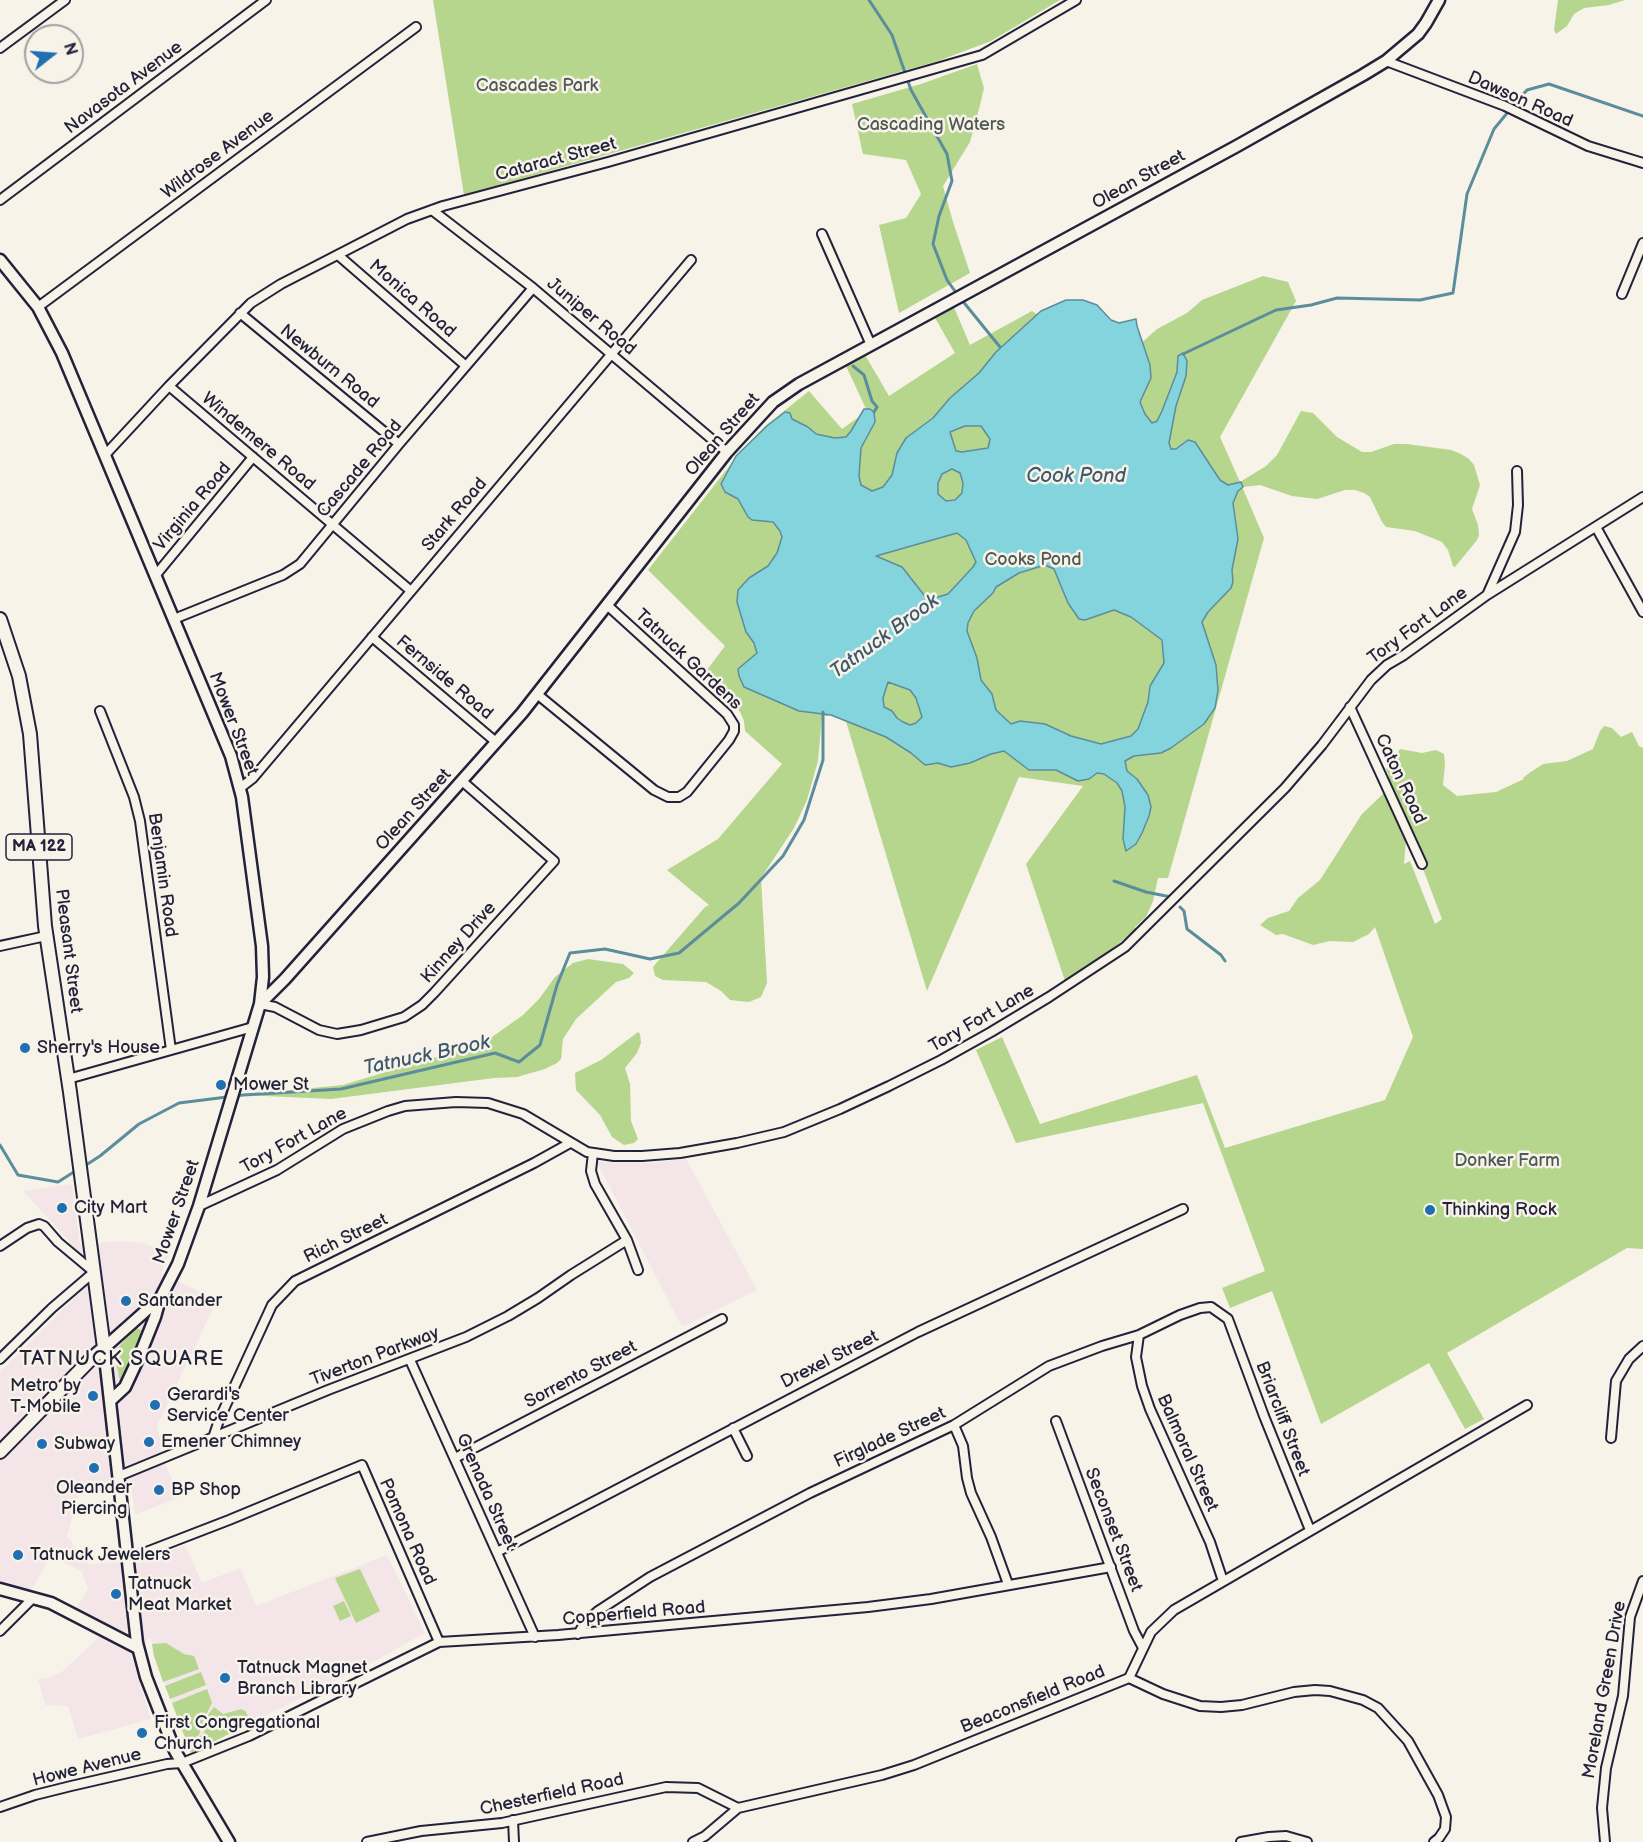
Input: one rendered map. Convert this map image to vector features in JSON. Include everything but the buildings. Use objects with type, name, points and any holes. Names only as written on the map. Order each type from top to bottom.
[{"type":"main road","name":"Pleasant Street","points":[[0,618],[19,676],[30,734],[46,936],[79,1157],[104,1348]]},
{"type":"main road","points":[[0,1452],[104,1348]]},
{"type":"street","points":[[0,48],[65,0]]},
{"type":"street","name":"Navasota Avenue","points":[[0,200],[266,0]]},
{"type":"street","name":"Cataract Street","points":[[105,455],[240,313],[273,289],[407,219],[982,55],[1076,0]]},
{"type":"street","name":"Olean Street","points":[[260,1004],[285,979],[496,742],[537,694],[727,452],[754,420],[780,396],[1230,150],[1386,61],[1418,34],[1439,0]]},
{"type":"street","name":"Wildrose Avenue","points":[[38,307],[416,27]]},
{"type":"street","name":"Dawson Road","points":[[1386,61],[1504,106],[1588,146],[1643,163]]},
{"type":"street","name":"Juniper Road","points":[[432,210],[533,288],[727,452]]},
{"type":"street","points":[[822,234],[871,345]]},
{"type":"street","points":[[1622,294],[1643,243]]},
{"type":"street","name":"Monica Road","points":[[338,255],[466,366]]},
{"type":"street","name":"Mower Street","points":[[0,260],[38,307],[62,353],[228,747],[240,788],[263,961],[260,1004],[200,1206],[178,1264],[160,1299],[140,1357],[125,1387],[111,1400]]},
{"type":"street","name":"Stark Road","points":[[240,788],[253,778],[691,260]]},
{"type":"street","name":"Cascade Road","points":[[174,619],[292,570],[300,564],[533,288]]},
{"type":"street","name":"Newburn Road","points":[[240,313],[399,444]]},
{"type":"street","name":"Windemere Road","points":[[169,386],[411,591]]},
{"type":"street","name":"Virginia Road","points":[[155,576],[253,457]]},
{"type":"street","points":[[1487,595],[1515,532],[1518,505],[1517,471]]},
{"type":"street","name":"Tory Fort Lane","points":[[200,1206],[277,1170],[343,1128],[405,1106],[488,1103],[523,1114],[570,1143],[592,1153],[642,1156],[680,1153],[784,1132],[889,1086],[991,1032],[1097,967],[1137,937],[1285,788],[1322,745],[1371,680],[1387,665],[1487,595],[1643,498]]},
{"type":"street","points":[[1596,527],[1643,612]]},
{"type":"street","name":"Tatnuck Gardens","points":[[537,694],[654,790],[668,797],[679,797],[687,792],[729,740],[734,728],[729,716],[606,605]]},
{"type":"street","name":"Fernside Road","points":[[372,637],[496,742]]},
{"type":"street","name":"Caton Road","points":[[1350,707],[1422,864]]},
{"type":"street","name":"Benjamin Road","points":[[100,711],[129,784],[140,821],[171,1050]]},
{"type":"street","name":"Kinney Drive","points":[[260,1004],[276,1008],[319,1030],[337,1034],[361,1030],[404,1017],[423,1005],[554,861],[462,781]]},
{"type":"street","points":[[0,946],[46,936]]},
{"type":"street","points":[[68,1079],[253,1027]]},
{"type":"street","name":"Rich Street","points":[[213,1438],[219,1420],[272,1305],[295,1281],[570,1143]]},
{"type":"street","points":[[592,1153],[591,1171],[595,1184],[627,1240],[638,1270]]},
{"type":"street","name":"Drexel Street","points":[[497,1552],[918,1332],[1183,1209]]},
{"type":"street","points":[[0,1246],[27,1228],[39,1224],[94,1272],[52,1308],[0,1359]]},
{"type":"street","name":"Tiverton Parkway","points":[[119,1476],[328,1390],[466,1337],[508,1316],[627,1240]]},
{"type":"street","name":"Mower Street","points":[[104,1348],[160,1299]]},
{"type":"street","name":"Firglade Street","points":[[578,1634],[584,1624],[598,1611],[650,1577],[810,1493],[954,1425],[1049,1366],[1139,1335],[1200,1308],[1210,1308],[1228,1319]]},
{"type":"street","name":"Sorrento Street","points":[[455,1458],[722,1319]]},
{"type":"street","name":"Briarcliff Street","points":[[1228,1319],[1263,1416],[1310,1530]]},
{"type":"street","name":"Balmoral Street","points":[[1139,1335],[1136,1357],[1150,1410],[1210,1542],[1223,1581]]},
{"type":"street","points":[[1611,1438],[1616,1381],[1629,1359],[1643,1346]]},
{"type":"street","name":"Pleasant Street","points":[[104,1348],[138,1648],[146,1677],[172,1745],[229,1842]]},
{"type":"street","name":"Grenada Street","points":[[410,1360],[535,1637]]},
{"type":"street","name":"Beaconsfield Road","points":[[693,1842],[705,1836],[738,1808],[882,1775],[914,1765],[1128,1678],[1151,1632],[1174,1610],[1527,1405]]},
{"type":"street","name":"Seconset Street","points":[[1056,1421],[1134,1631],[1143,1648]]},
{"type":"street","points":[[954,1425],[963,1446],[971,1493],[991,1537],[1008,1584]]},
{"type":"street","points":[[733,1428],[747,1456]]},
{"type":"street","name":"Pomona Road","points":[[128,1559],[362,1466],[439,1642]]},
{"type":"street","name":"Copperfield Road","points":[[182,1763],[249,1736],[439,1642],[578,1634],[868,1607],[931,1599],[1111,1567]]},
{"type":"street","name":"Moreland Green Drive","points":[[1605,1842],[1602,1808],[1605,1775],[1623,1696],[1630,1617],[1643,1581]]},
{"type":"street","points":[[0,1589],[51,1603],[138,1648]]},
{"type":"street","points":[[0,1631],[33,1598]]},
{"type":"street","points":[[1128,1678],[1162,1694],[1200,1707],[1242,1705],[1294,1692],[1315,1690],[1330,1691],[1363,1700],[1378,1708],[1408,1741],[1438,1795],[1446,1817],[1445,1829],[1434,1842]]},
{"type":"street","name":"Howe Avenue","points":[[0,1807],[71,1786],[167,1764],[182,1763]]},
{"type":"street","name":"Chesterfield Road","points":[[367,1842],[421,1831],[502,1823],[666,1787],[698,1788],[738,1808]]},
{"type":"street","points":[[513,1820],[514,1842]]},
{"type":"street","points":[[1241,1842],[1286,1836],[1307,1842]]},
{"type":"shaded area","points":[[686,1159],[757,1290],[682,1327],[597,1162],[649,1163]]},
{"type":"shaded area","points":[[72,1184],[80,1245],[118,1241],[143,1243],[170,1252],[161,1273],[217,1300],[157,1426],[167,1468],[180,1497],[135,1515],[131,1483],[79,1491],[67,1537],[90,1565],[111,1562],[139,1563],[185,1545],[202,1583],[240,1568],[256,1606],[387,1555],[425,1633],[375,1661],[191,1753],[154,1656],[151,1637],[131,1654],[151,1719],[78,1739],[68,1706],[45,1705],[38,1679],[48,1678],[63,1671],[99,1637],[97,1620],[76,1609],[88,1589],[81,1571],[51,1556],[30,1592],[0,1583],[0,1372],[83,1289],[78,1251],[23,1191]]},
{"type":"green space","name":"Cascades Park","points":[[433,0],[1060,0],[991,41],[938,61],[464,195]]},
{"type":"green space","points":[[1558,0],[1625,0],[1609,5],[1584,8],[1574,14],[1567,26],[1556,34],[1554,30]]},
{"type":"green space","name":"Cascading Waters","points":[[977,64],[984,88],[970,142],[943,186],[970,273],[899,313],[879,225],[906,218],[921,194],[906,160],[863,154],[852,104],[921,84]]},
{"type":"green space","name":"Cooks Pond","points":[[1263,276],[1288,282],[1296,301],[1220,437],[1240,482],[1266,466],[1277,455],[1301,411],[1313,413],[1337,437],[1362,452],[1371,452],[1394,444],[1451,450],[1469,459],[1474,465],[1480,485],[1472,509],[1479,535],[1455,567],[1442,542],[1415,531],[1386,527],[1370,497],[1364,493],[1345,490],[1317,499],[1292,496],[1260,485],[1243,487],[1241,484],[1264,538],[1168,878],[1158,878],[1153,901],[1146,917],[1135,927],[1136,929],[1112,949],[1065,981],[1026,864],[1083,786],[1019,777],[927,991],[845,718],[831,714],[822,716],[818,761],[807,800],[794,828],[761,878],[767,983],[761,997],[749,1002],[730,1000],[706,982],[663,980],[655,976],[653,967],[709,905],[667,870],[718,839],[782,764],[745,731],[740,712],[704,674],[725,646],[648,570],[738,455],[764,427],[809,391],[842,429],[867,411],[846,366],[865,355],[889,396],[955,353],[934,316],[953,305],[970,345],[1032,311],[1077,339],[1138,346],[1157,329],[1187,313],[1202,300]]},
{"type":"green space","name":"Donker Farm","points":[[1604,726],[1612,728],[1621,737],[1632,732],[1639,746],[1643,748],[1643,1249],[1627,1248],[1447,1353],[1484,1419],[1465,1429],[1429,1363],[1321,1424],[1272,1291],[1230,1308],[1222,1288],[1265,1271],[1203,1103],[1016,1143],[976,1050],[1002,1037],[1040,1124],[1197,1075],[1225,1148],[1385,1100],[1413,1037],[1375,927],[1369,934],[1353,942],[1330,941],[1313,945],[1283,934],[1276,935],[1260,925],[1268,918],[1289,911],[1298,898],[1320,880],[1362,814],[1384,793],[1389,776],[1386,769],[1400,749],[1422,753],[1436,750],[1444,754],[1443,785],[1457,796],[1496,792],[1524,779],[1543,764],[1567,761],[1593,749]],"holes":[[[1407,827],[1442,919],[1435,924],[1410,861],[1404,864]]]},
{"type":"green space","points":[[588,959],[623,964],[634,973],[629,978],[616,982],[576,1019],[563,1039],[561,1059],[545,1069],[517,1077],[331,1099],[243,1095],[343,1085],[485,1042],[523,1015],[539,999],[555,977],[573,963]]},
{"type":"green space","points":[[638,1032],[641,1043],[637,1053],[625,1068],[630,1084],[631,1121],[638,1139],[634,1143],[624,1145],[612,1137],[600,1115],[576,1090],[575,1073],[601,1060]]},
{"type":"green space","name":"TATNUCK SQUARE","points":[[136,1328],[144,1331],[126,1375],[120,1382],[114,1352]]},
{"type":"green space","points":[[360,1569],[380,1611],[356,1623],[335,1578]]},
{"type":"green space","points":[[344,1601],[351,1616],[340,1621],[333,1606]]},
{"type":"green space","points":[[166,1643],[184,1654],[194,1656],[199,1669],[163,1682],[152,1644]]},
{"type":"green space","points":[[201,1672],[206,1685],[170,1699],[165,1686]]},
{"type":"green space","points":[[207,1689],[212,1703],[199,1735],[187,1743],[172,1703]]},
{"type":"green space","points":[[214,1707],[223,1714],[245,1710],[251,1723],[191,1753],[188,1746],[204,1733],[208,1715]]},
{"type":"water","name":"Cook Pond","points":[[1066,300],[1083,300],[1097,305],[1111,320],[1119,323],[1136,319],[1150,365],[1151,378],[1140,402],[1152,423],[1157,421],[1162,411],[1177,372],[1178,356],[1183,353],[1187,361],[1186,376],[1176,406],[1169,443],[1171,449],[1176,449],[1188,440],[1195,442],[1220,480],[1228,485],[1241,482],[1243,487],[1238,491],[1233,503],[1238,539],[1232,570],[1233,582],[1231,588],[1208,612],[1202,622],[1216,665],[1218,690],[1215,708],[1204,724],[1171,748],[1161,753],[1134,756],[1125,761],[1127,771],[1137,779],[1148,795],[1151,807],[1136,844],[1126,851],[1123,839],[1125,807],[1122,791],[1117,783],[1104,774],[1097,773],[1089,779],[1078,781],[1056,770],[1029,770],[1004,751],[951,767],[938,763],[925,765],[886,737],[831,715],[799,711],[744,687],[739,676],[738,669],[757,653],[754,643],[746,632],[737,602],[738,590],[749,578],[768,566],[777,553],[782,537],[773,522],[752,520],[738,499],[725,492],[721,484],[736,456],[785,412],[790,413],[792,419],[816,434],[835,438],[846,437],[864,409],[870,409],[874,412],[875,422],[861,448],[859,476],[861,485],[872,491],[883,487],[892,475],[897,453],[906,438],[933,418],[950,398],[979,373],[996,352],[1041,311]],"holes":[[[965,426],[981,426],[990,439],[988,448],[956,451],[950,432]],[[952,469],[960,473],[963,483],[962,493],[955,500],[946,501],[938,494],[938,483],[942,474]],[[957,533],[966,540],[976,562],[948,594],[928,600],[902,567],[876,556]],[[1045,565],[1054,569],[1068,603],[1079,619],[1085,620],[1114,610],[1131,617],[1162,640],[1164,663],[1150,686],[1148,702],[1138,729],[1131,736],[1101,744],[1071,736],[1045,724],[1020,721],[1011,724],[996,710],[992,694],[981,680],[977,658],[967,631],[974,611],[993,593],[996,587],[1019,573]],[[888,682],[910,690],[916,698],[922,717],[910,725],[884,707],[883,698]]]},
{"type":"waterway","points":[[869,0],[892,35],[911,90],[947,154],[952,181],[939,216],[933,244],[947,280],[957,294]]},
{"type":"waterway","name":"Tatnuck Brook","points":[[1519,99],[1527,90],[1549,84],[1643,116]]},
{"type":"waterway","name":"Tatnuck Brook","points":[[1183,354],[1276,310],[1311,305],[1337,298],[1420,300],[1453,293],[1467,194],[1494,129],[1508,112]]},
{"type":"waterway","points":[[961,299],[1000,347]]},
{"type":"waterway","points":[[853,366],[864,375],[872,401],[877,407],[874,412]]},
{"type":"waterway","name":"Tatnuck Brook","points":[[83,1167],[139,1124],[179,1103],[243,1095],[341,1089],[495,1053],[519,1062],[540,1045],[557,985],[570,953],[605,949],[650,959],[679,953],[739,903],[783,856],[804,820],[823,760],[823,712]]},
{"type":"waterway","points":[[1114,881],[1146,892],[1171,897]]},
{"type":"waterway","points":[[1180,907],[1184,911],[1187,929],[1221,955],[1225,961]]},
{"type":"waterway","name":"Tatnuck Brook","points":[[0,1145],[18,1175],[58,1182],[77,1170]]},
{"type":"place","name":"Sherry's House","points":[[25,1048]]},
{"type":"place","name":"Mower St","points":[[221,1085]]},
{"type":"place","name":"City Mart","points":[[62,1208]]},
{"type":"place","name":"Thinking Rock","points":[[1430,1210]]},
{"type":"place","name":"Santander","points":[[126,1301]]},
{"type":"place","name":"Metro by T-Mobile","points":[[93,1396]]},
{"type":"place","name":"Gerardi's Service Center","points":[[155,1405]]},
{"type":"place","name":"Emener Chimney","points":[[149,1442]]},
{"type":"place","name":"Subway","points":[[42,1444]]},
{"type":"place","name":"Oleander Piercing","points":[[94,1468]]},
{"type":"place","name":"BP Shop","points":[[159,1490]]},
{"type":"place","name":"Tatnuck Jewelers","points":[[18,1555]]},
{"type":"place","name":"Tatnuck Meat Market","points":[[116,1594]]},
{"type":"place","name":"Tatnuck Magnet Branch Library","points":[[225,1678]]},
{"type":"place","name":"First Congregational Church","points":[[142,1733]]},
{"type":"district","name":"TATNUCK SQUARE","points":[[122,1360]]}]
